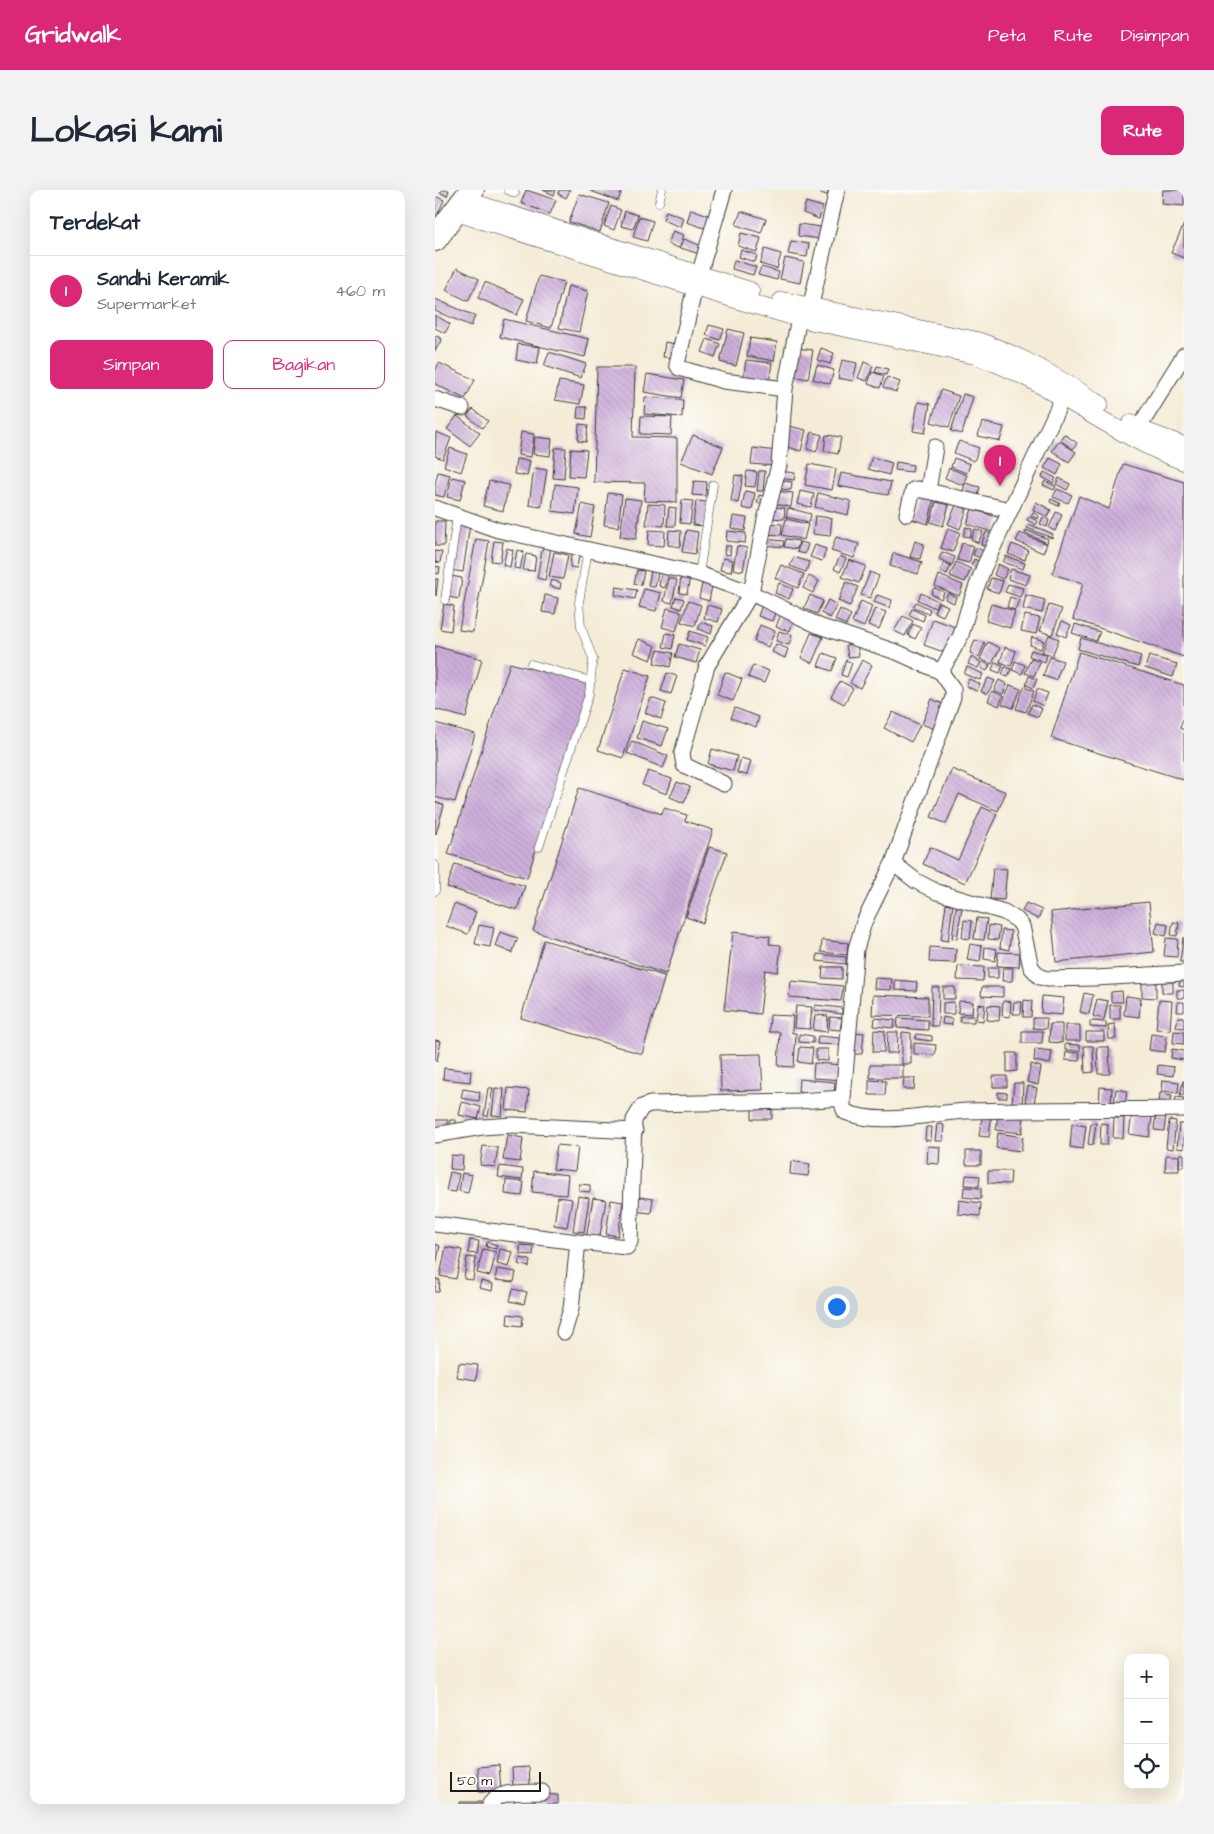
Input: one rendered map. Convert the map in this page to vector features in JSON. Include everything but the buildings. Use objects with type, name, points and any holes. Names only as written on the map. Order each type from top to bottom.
[{"type":"highway","points":[[435,239],[464,201]]},
{"type":"street","points":[[725,190],[697,281],[677,364],[679,368],[724,381],[785,389]]},
{"type":"street","points":[[725,784],[684,764],[683,754],[707,666],[751,593],[779,464],[785,389],[806,315],[837,190]]},
{"type":"street","points":[[464,201],[697,281],[806,315],[958,344],[1066,390],[1138,429],[1184,446]]},
{"type":"street","points":[[1138,429],[1184,355]]},
{"type":"street","points":[[1066,390],[1134,438],[1162,453],[1184,461]]},
{"type":"street","points":[[941,672],[961,635],[984,567],[1066,390]]},
{"type":"street","points":[[435,399],[462,408]]},
{"type":"street","points":[[928,491],[935,447]]},
{"type":"street","points":[[907,514],[913,490],[916,489],[1010,510]]},
{"type":"street","points":[[435,508],[498,530],[699,574],[751,593],[819,626],[899,653],[941,672],[953,690],[953,697],[893,862],[864,922],[856,949],[853,963],[843,1098],[845,1112],[856,1116],[884,1118],[964,1112],[1184,1109]]},
{"type":"street","points":[[893,862],[916,881],[937,892],[1004,912],[1017,920],[1022,926],[1031,967],[1040,977],[1048,979],[1184,974]]},
{"type":"street","points":[[435,1224],[624,1247],[629,1245],[634,1120],[636,1113],[641,1107],[650,1104],[798,1101],[843,1098]]},
{"type":"street","points":[[435,1135],[482,1127],[513,1125],[635,1131]]},
{"type":"street","points":[[563,1332],[571,1309],[578,1242]]},
{"type":"street","points":[[490,1804],[493,1800],[504,1794],[542,1792]]},
{"type":"lane","points":[[659,202],[662,190]]},
{"type":"lane","points":[[699,574],[713,485]]},
{"type":"lane","points":[[445,600],[457,516]]},
{"type":"lane","points":[[539,848],[589,694],[593,659],[591,648],[581,627],[579,602],[589,550]]},
{"type":"lane","points":[[531,664],[591,681]]},
{"type":"lane","points":[[435,865],[435,891]]},
{"type":"place","name":"Sandhi Keramik","points":[[1000,486]]}]
